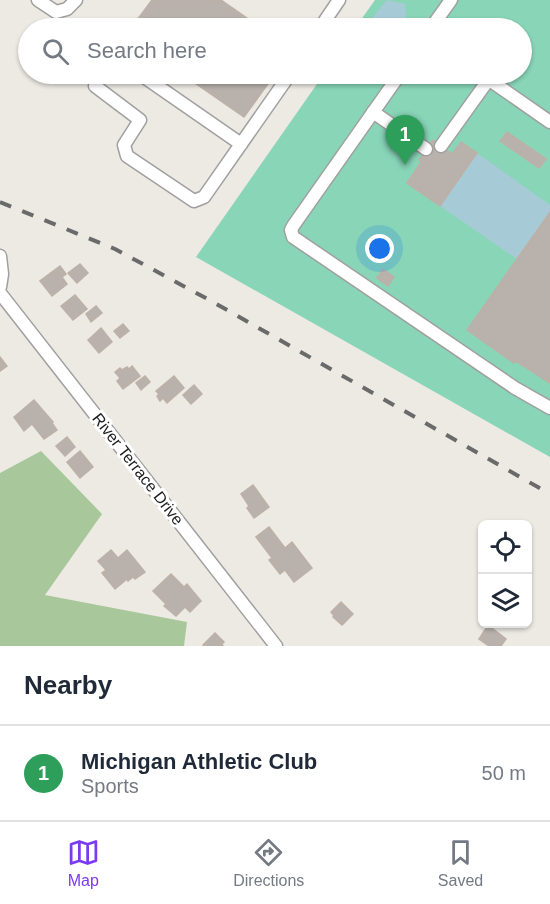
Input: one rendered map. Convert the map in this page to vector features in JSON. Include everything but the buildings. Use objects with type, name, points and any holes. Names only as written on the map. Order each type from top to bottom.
[{"type":"street","points":[[38,0],[56,12],[67,9],[76,0]]},
{"type":"street","points":[[327,18],[339,0]]},
{"type":"street","points":[[438,18],[451,0]]},
{"type":"street","points":[[96,84],[95,86],[140,120],[124,145],[127,156],[194,201],[204,197],[283,84]]},
{"type":"street","points":[[154,84],[241,144]]},
{"type":"street","points":[[393,84],[293,226],[291,230],[293,237],[485,368],[550,408]]},
{"type":"street","points":[[441,146],[480,84]]},
{"type":"street","points":[[496,84],[550,122]]},
{"type":"street","points":[[373,112],[426,150]]},
{"type":"street","points":[[0,256],[2,274],[0,287]]},
{"type":"street","name":"River Terrace Drive","points":[[0,293],[276,646]]},
{"type":"green space","points":[[375,0],[550,0],[550,457],[196,257],[317,84],[532,84],[532,18],[362,18]]},
{"type":"green space","points":[[41,451],[102,514],[45,595],[187,622],[184,646],[0,646],[0,473]]},
{"type":"water","points":[[387,0],[405,4],[405,18],[372,18]]},
{"type":"water","points":[[477,153],[550,205],[550,212],[517,259],[440,206]]},
{"type":"railway","points":[[0,202],[115,249],[213,302],[550,494]]},
{"type":"place","name":"Michigan Athletic Club","points":[[405,165]]}]
